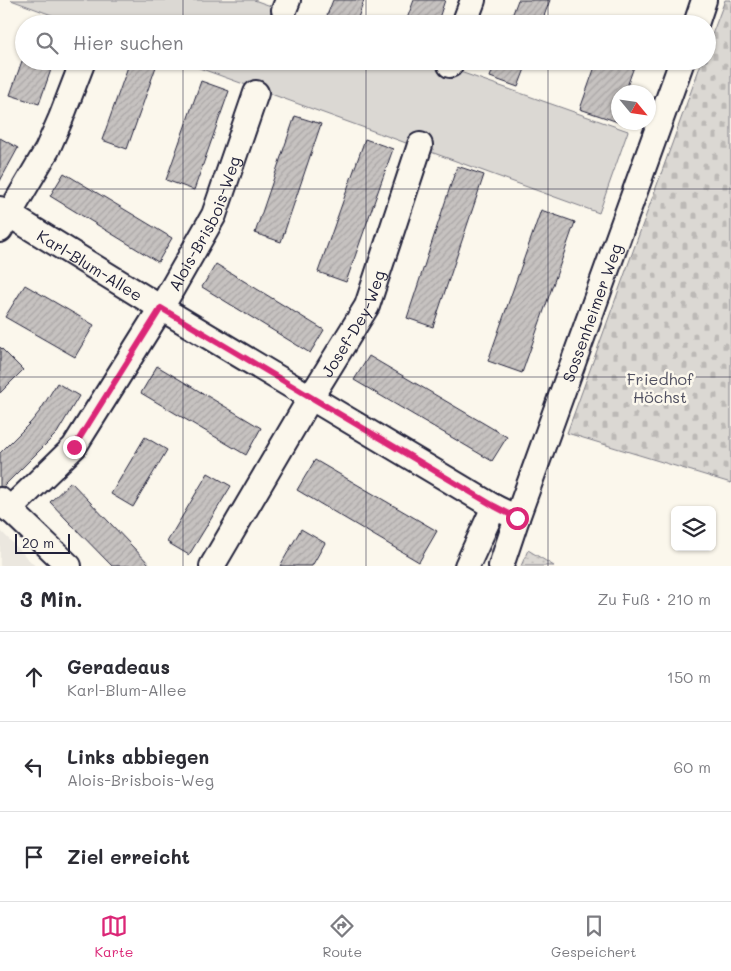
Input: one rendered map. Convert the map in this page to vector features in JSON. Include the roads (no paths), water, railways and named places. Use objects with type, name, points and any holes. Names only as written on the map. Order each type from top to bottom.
[{"type":"street","points":[[467,15],[473,0]]},
{"type":"street","points":[[699,15],[704,0]]},
{"type":"street","points":[[3,217],[47,150],[80,70]]},
{"type":"street","name":"Sossenheimer Weg","points":[[501,566],[679,70]]},
{"type":"street","name":"Alois-Brisbois-Weg","points":[[5,505],[74,447],[161,308],[214,215],[256,93]]},
{"type":"street","name":"Josef-Dey-Weg","points":[[212,566],[311,397],[367,306],[420,145]]},
{"type":"street","name":"Karl-Blum-Allee","points":[[3,217],[517,518]]},
{"type":"street","points":[[5,505],[68,566]]},
{"type":"street","points":[[467,566],[494,506]]},
{"type":"park label","name":"Friedhof Höchst","points":[[660,387]]}]
